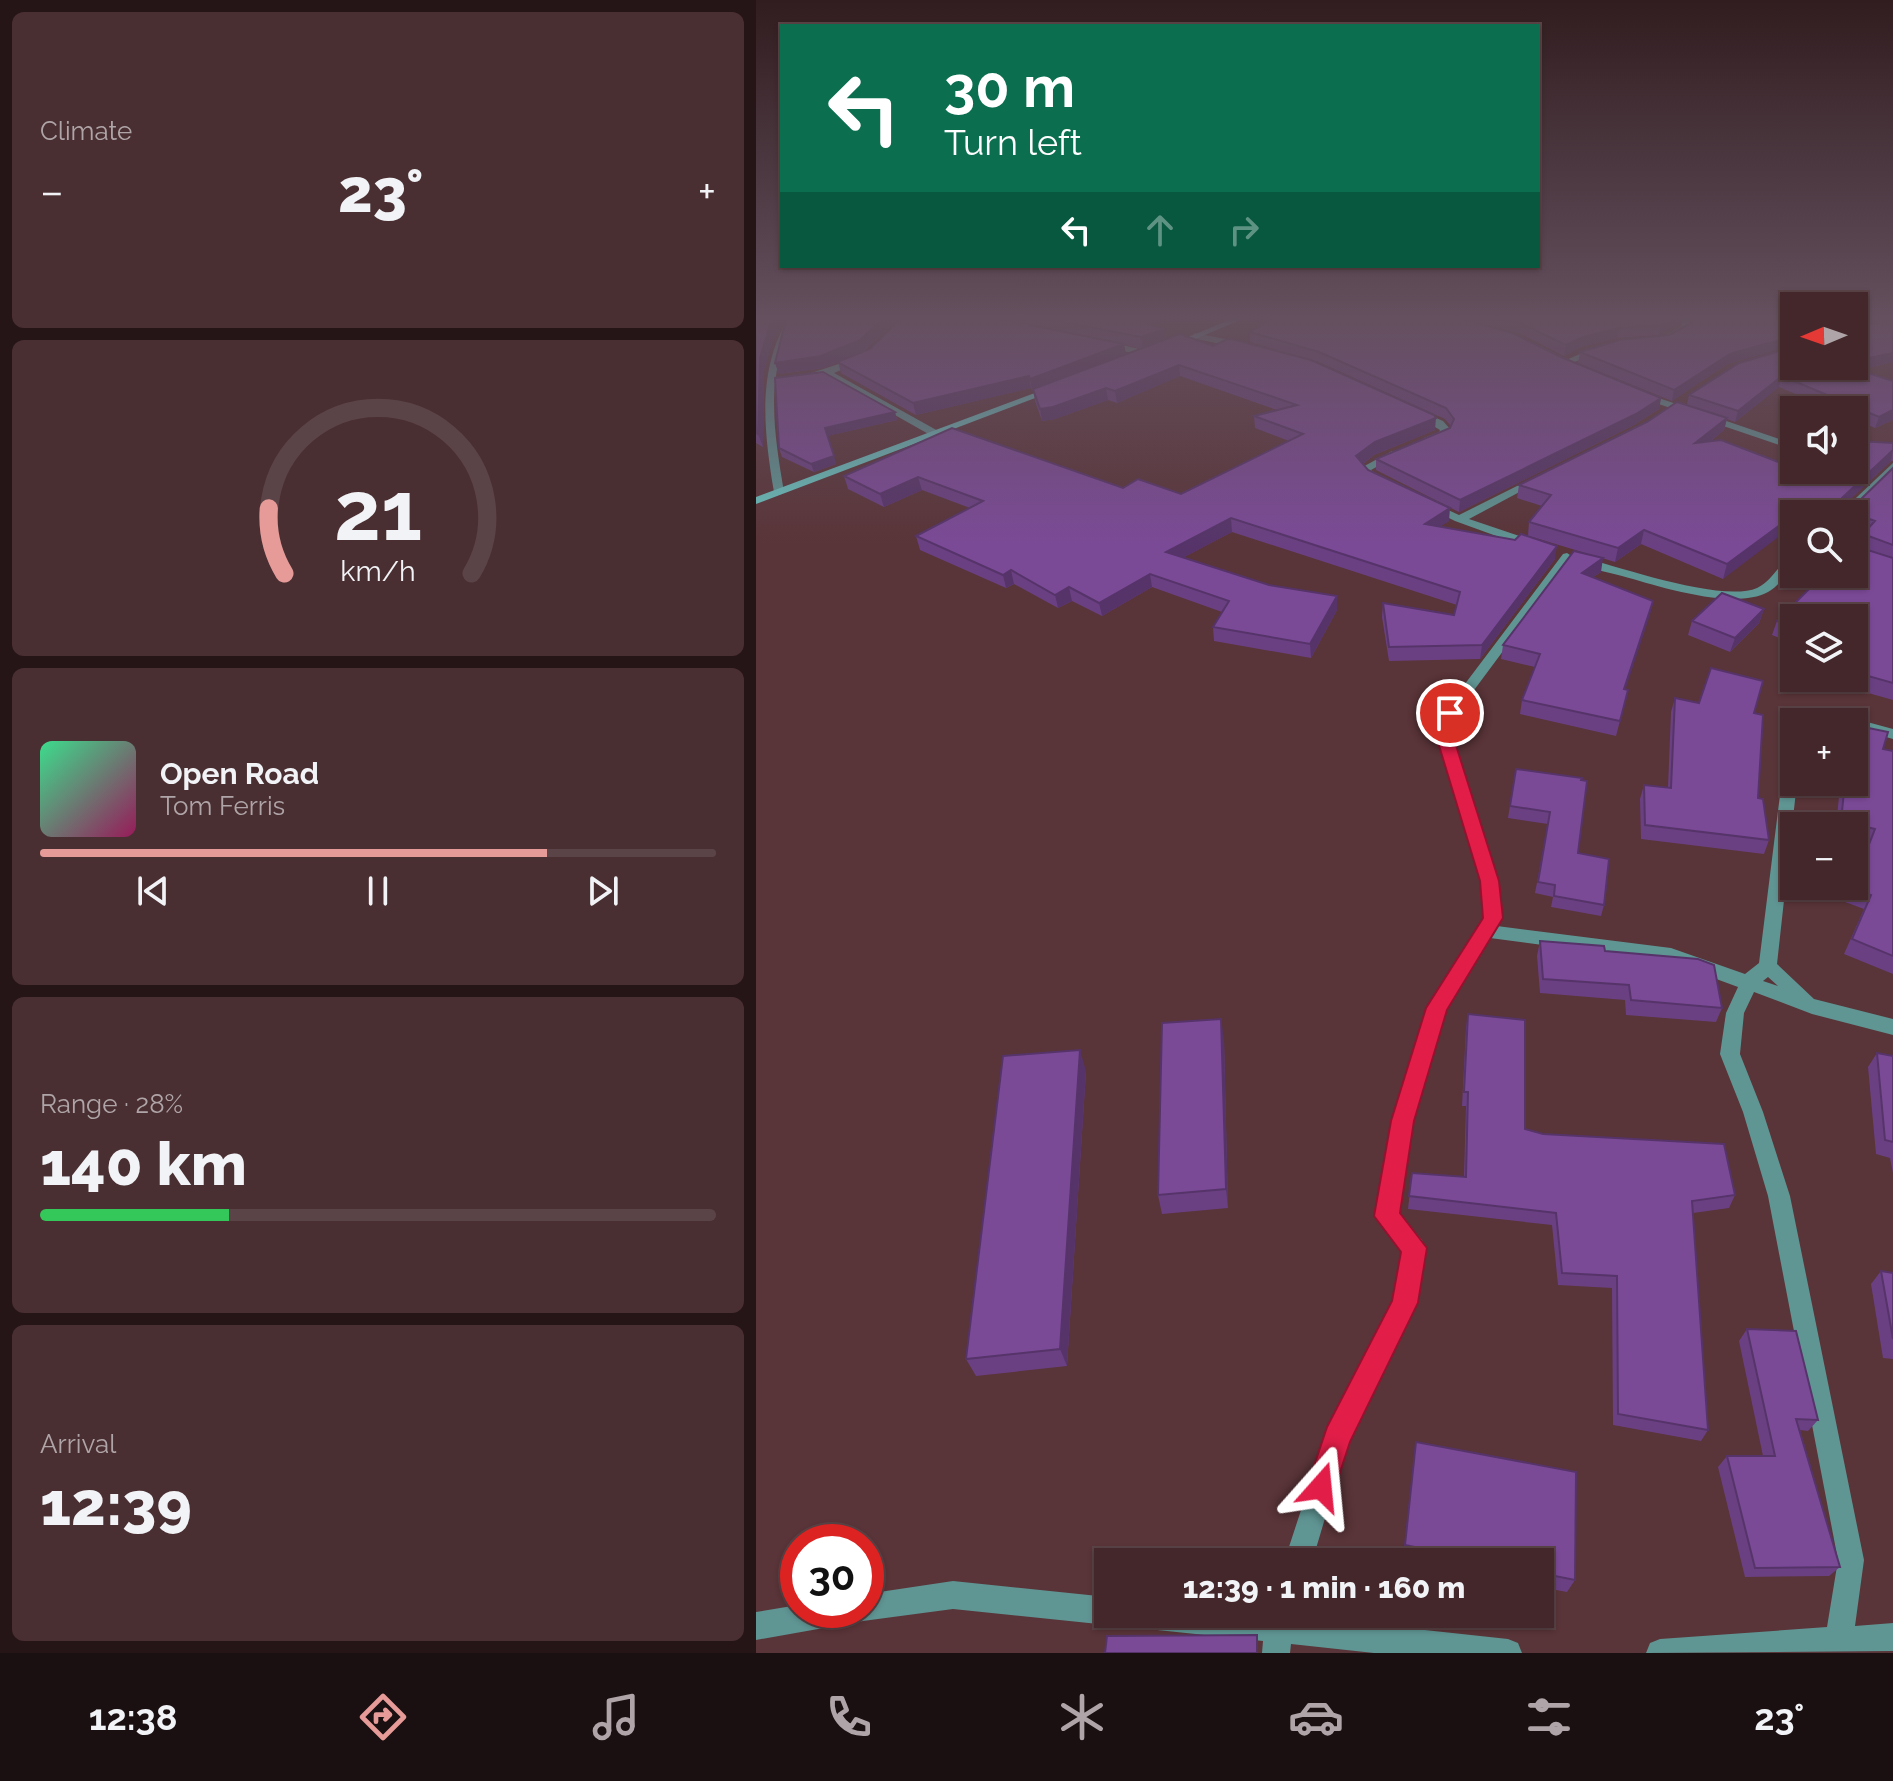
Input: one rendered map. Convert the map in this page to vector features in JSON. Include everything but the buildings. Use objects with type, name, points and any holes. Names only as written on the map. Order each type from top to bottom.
[{"type":"main road","points":[[756,501],[1045,393]]},
{"type":"street","points":[[769,393],[766,420],[779,492]]},
{"type":"street","points":[[863,393],[936,434]]},
{"type":"street","points":[[1635,393],[1780,442]]},
{"type":"street","points":[[1661,415],[1685,400]]},
{"type":"street","points":[[1411,410],[1445,429],[1444,434],[1418,444]]},
{"type":"street","points":[[1387,485],[1364,469],[1405,449]]},
{"type":"street","points":[[1859,500],[1893,466]]},
{"type":"street","points":[[1459,519],[1542,478]]},
{"type":"street","points":[[1416,498],[1459,519],[1567,557],[1719,594],[1762,590],[1780,573]]},
{"type":"street","points":[[1302,1548],[1337,1437],[1405,1303],[1414,1248],[1387,1216],[1403,1121],[1437,1008],[1493,918],[1489,881],[1445,739],[1450,713],[1567,557]]},
{"type":"street","points":[[1868,727],[1893,734]]},
{"type":"street","points":[[1787,796],[1768,966],[1749,982],[1735,1013],[1730,1054],[1753,1112],[1779,1196],[1851,1560],[1841,1647]]},
{"type":"street","points":[[1485,931],[1671,955],[1812,1006],[1893,1027]]},
{"type":"street","points":[[1768,966],[1812,1006]]},
{"type":"street","points":[[884,1605],[953,1595],[1094,1610]]},
{"type":"street","points":[[756,1626],[780,1622]]},
{"type":"street","points":[[1247,1628],[1508,1653]]},
{"type":"street","points":[[1660,1653],[1841,1647],[1893,1637]]},
{"type":"route","points":[[1321,1487],[1337,1437],[1405,1303],[1414,1248],[1387,1216],[1403,1121],[1437,1008],[1493,918],[1489,881],[1445,739],[1450,713]]}]
